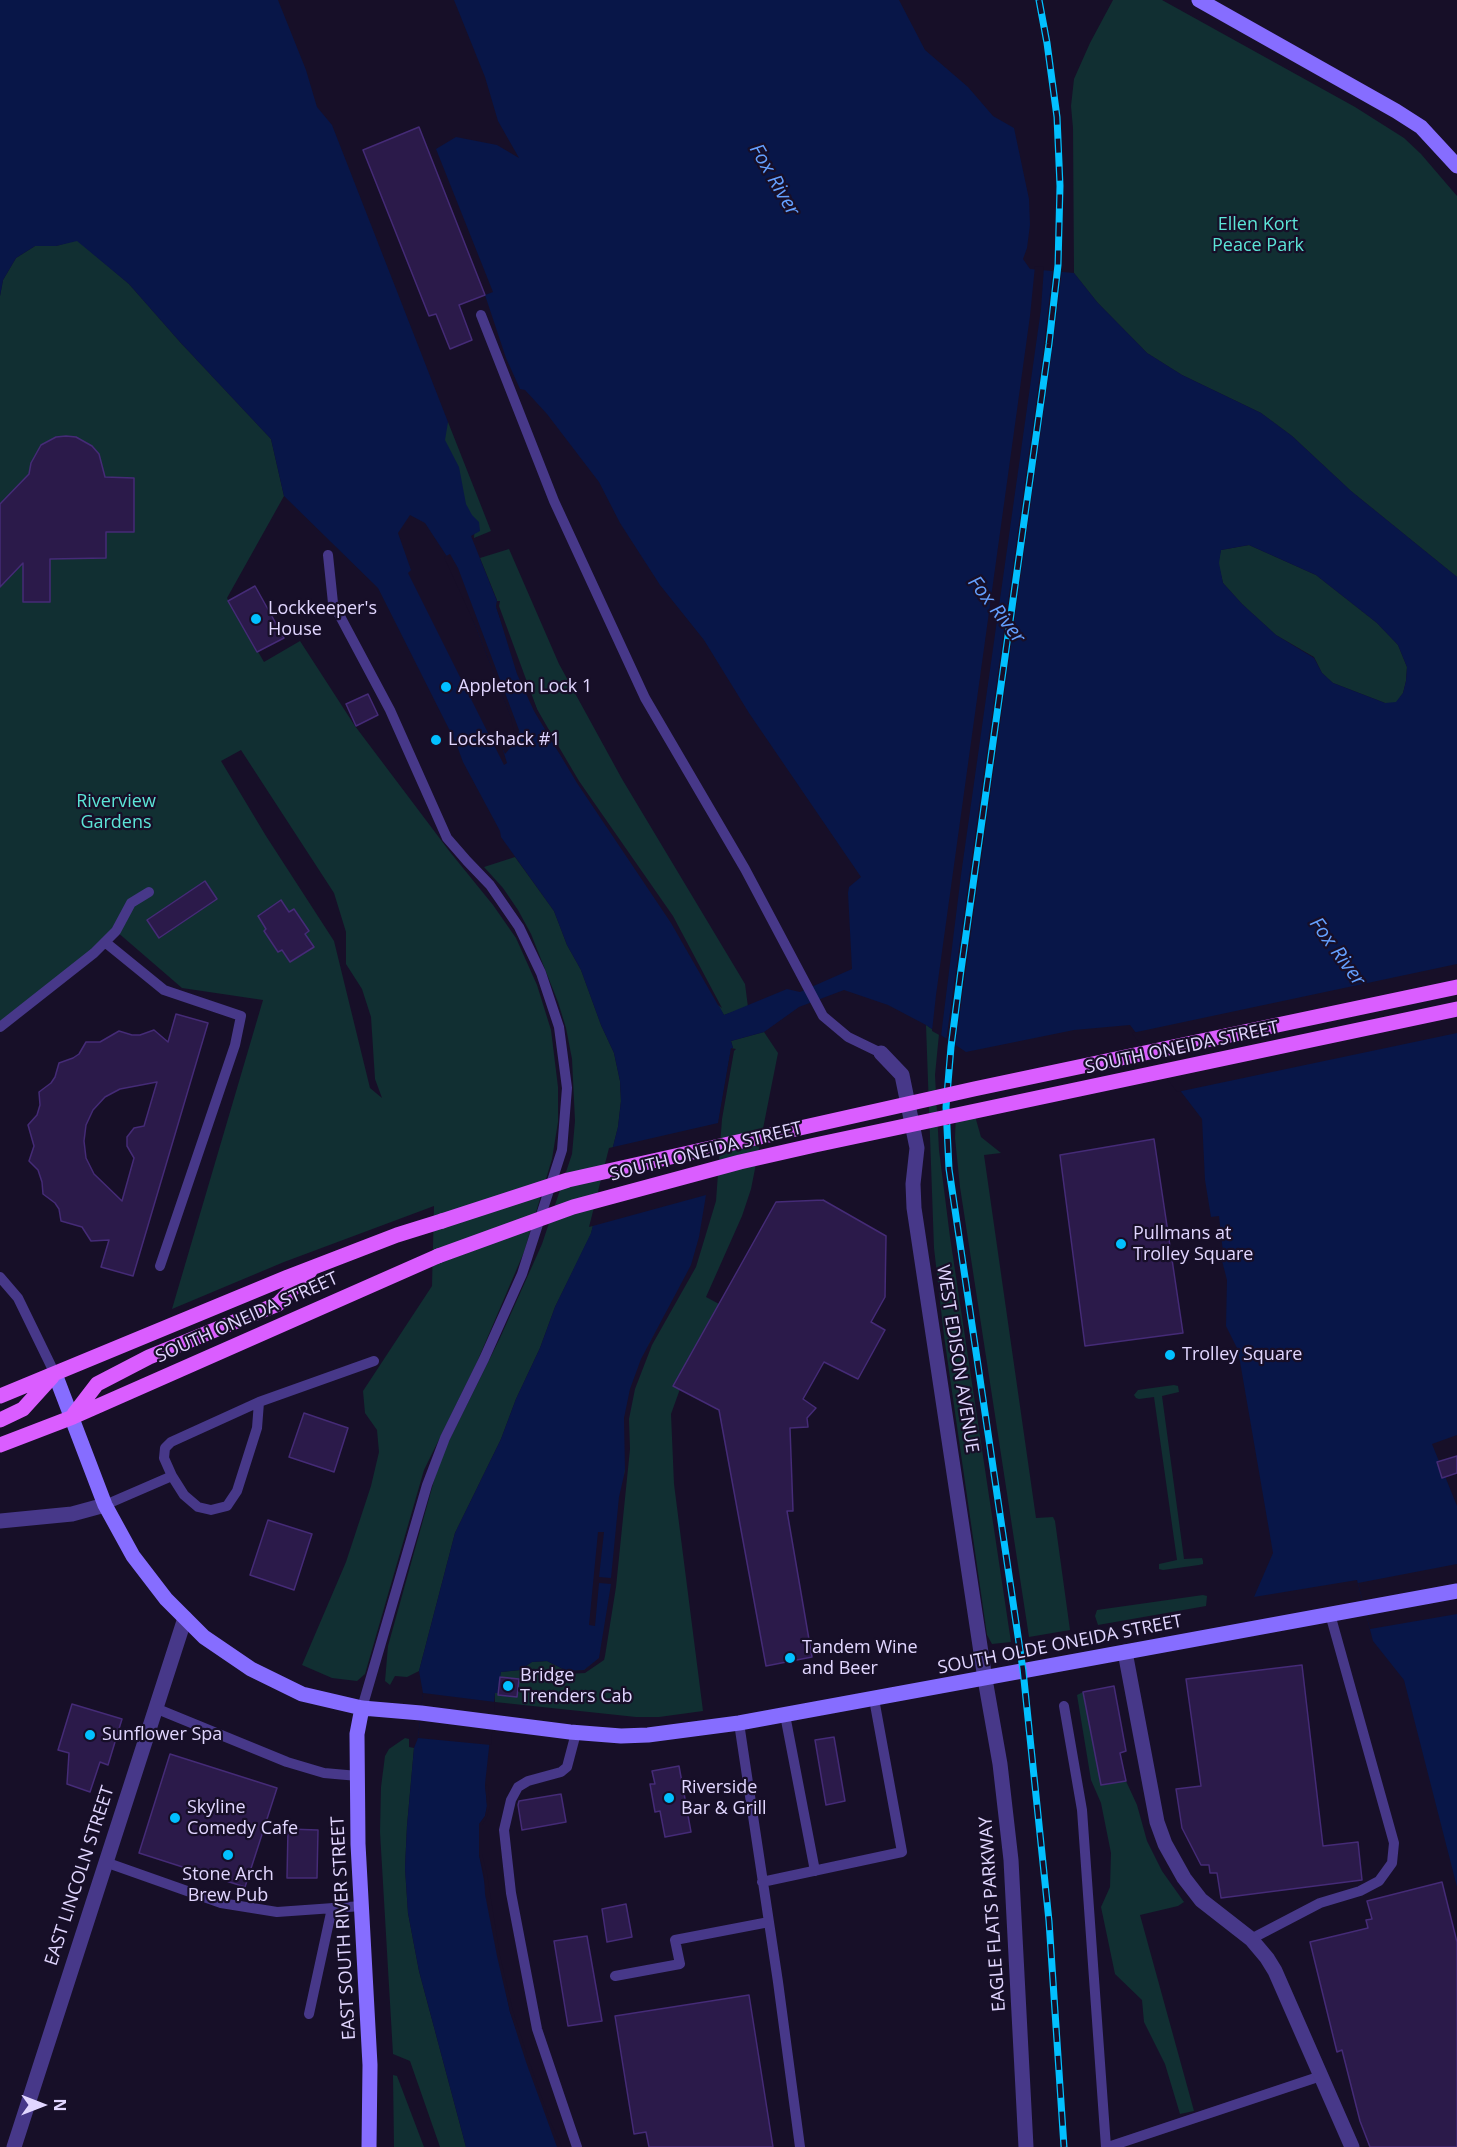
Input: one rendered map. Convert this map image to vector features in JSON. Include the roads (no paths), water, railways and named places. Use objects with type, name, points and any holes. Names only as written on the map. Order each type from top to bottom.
[{"type":"main road","name":"SOUTH ONEIDA STREET","points":[[0,1396],[397,1235],[568,1180],[974,1089],[1457,987]]},
{"type":"main road","name":"SOUTH ONEIDA STREET","points":[[0,1445],[73,1417],[438,1256],[573,1207],[740,1162],[826,1142],[1457,1009]]},
{"type":"main road","points":[[73,1417],[97,1384],[149,1357],[278,1304],[314,1267]]},
{"type":"main road","points":[[0,1420],[23,1409],[55,1374]]},
{"type":"street","points":[[1199,0],[1421,127],[1457,166]]},
{"type":"street","name":"WEST EDISON AVENUE","points":[[881,1053],[902,1075],[917,1148],[913,1184],[914,1208],[985,1679]]},
{"type":"street","name":"SOUTH OLDE ONEIDA STREET","points":[[55,1374],[105,1505],[133,1556],[166,1599],[204,1637],[276,1683],[302,1694],[362,1708],[421,1713],[576,1733],[648,1735],[739,1724],[1457,1591]]},
{"type":"street","points":[[0,1521],[72,1514],[105,1505]]},
{"type":"street","name":"EAST LINCOLN STREET","points":[[14,2147],[185,1618]]},
{"type":"street","points":[[1125,1652],[1155,1810],[1165,1844],[1184,1878],[1201,1900],[1251,1939],[1275,1971],[1352,2147]]},
{"type":"street","name":"EAGLE FLATS PARKWAY","points":[[985,1679],[1000,1764],[1011,1860],[1026,2147]]},
{"type":"street","name":"EAST SOUTH RIVER STREET","points":[[362,1708],[357,1734],[358,1844],[369,2055],[369,2147]]},
{"type":"lane","points":[[481,315],[554,501],[645,698],[745,869],[823,1016],[848,1037],[881,1053]]},
{"type":"lane","points":[[328,555],[333,603],[390,710],[447,838],[490,885],[519,927],[541,973],[559,1027],[567,1088],[562,1150],[522,1274],[484,1359],[444,1437],[427,1485],[362,1708]]},
{"type":"lane","points":[[0,1027],[94,953],[116,931],[131,903],[149,892]]},
{"type":"lane","points":[[105,942],[164,990],[241,1016],[235,1046],[160,1266]]},
{"type":"lane","points":[[0,1278],[18,1298],[55,1374]]},
{"type":"lane","points":[[259,1402],[257,1428],[237,1491],[226,1506],[211,1510],[198,1507],[184,1495],[164,1458],[165,1448],[171,1442],[259,1402],[374,1361]]},
{"type":"lane","points":[[105,1505],[172,1476]]},
{"type":"lane","points":[[1251,1939],[1320,1903],[1360,1891],[1379,1881],[1392,1863],[1394,1843],[1330,1614]]},
{"type":"lane","points":[[762,1882],[902,1852],[874,1699]]},
{"type":"lane","points":[[1064,1706],[1082,1810],[1107,2147],[1321,2076]]},
{"type":"lane","points":[[155,1708],[287,1762],[324,1773],[358,1776]]},
{"type":"lane","points":[[785,1715],[815,1870]]},
{"type":"lane","points":[[739,1724],[800,2147]]},
{"type":"lane","points":[[576,1733],[567,1767],[561,1772],[528,1781],[518,1787],[511,1800],[504,1830],[511,1893],[537,2029],[577,2147]]},
{"type":"lane","points":[[105,1862],[220,1903],[277,1912],[362,1906]]},
{"type":"lane","points":[[309,2014],[332,1908]]},
{"type":"lane","points":[[615,1976],[680,1964],[675,1940],[769,1922]]},
{"type":"water","name":"Fox River","points":[[0,0],[278,0],[306,70],[317,107],[332,125],[448,422],[445,440],[459,467],[466,504],[479,522],[480,531],[471,536],[497,601],[496,607],[521,675],[550,739],[671,918],[724,1015],[787,989],[800,992],[852,969],[848,893],[849,887],[861,877],[749,713],[704,640],[660,585],[620,523],[599,482],[547,414],[525,390],[520,389],[506,358],[485,295],[493,292],[436,149],[456,137],[497,145],[519,158],[498,121],[485,77],[454,0],[899,0],[925,50],[968,87],[993,116],[1014,128],[1029,199],[1030,225],[1023,259],[1030,269],[1074,273],[1097,302],[1147,353],[1182,375],[1261,413],[1292,436],[1351,491],[1457,577],[1457,1435],[1432,1444],[1457,1506],[1457,1887],[1404,1680],[1373,1641],[1357,1580],[1254,1597],[1273,1553],[1238,1350],[1226,1326],[1227,1280],[1220,1253],[1223,1252],[1219,1216],[1211,1217],[1205,1180],[1202,1119],[1130,1025],[1074,1030],[966,1052],[926,1025],[888,1005],[844,990],[799,1007],[764,1032],[731,1041],[733,1048],[719,1119],[713,1200],[693,1265],[649,1344],[632,1388],[626,1419],[627,1448],[613,1587],[602,1657],[584,1670],[567,1671],[547,1661],[532,1662],[520,1670],[501,1672],[498,1693],[495,1693],[485,1784],[487,1806],[485,1816],[479,1825],[479,1855],[510,2012],[559,2147],[466,2147],[419,1971],[408,1913],[405,1868],[414,1748],[418,1738],[423,1693],[419,1671],[455,1533],[501,1439],[555,1307],[591,1233],[618,1127],[621,1101],[620,1081],[614,1053],[581,970],[567,945],[554,911],[501,837],[378,588],[284,496],[271,439],[129,284],[77,241],[56,246],[35,246],[16,258],[3,280],[0,296]],"holes":[[[410,515],[425,523],[450,561],[517,732],[515,741],[503,750],[507,763],[504,765],[408,573],[411,570],[398,533]],[[1249,545],[1316,575],[1377,623],[1398,645],[1407,667],[1403,693],[1396,702],[1385,703],[1333,683],[1322,673],[1314,658],[1276,635],[1242,604],[1223,583],[1219,563],[1221,550]]]},
{"type":"railway","points":[[1039,0],[1057,117],[1060,186],[1058,265],[1049,344],[961,970],[946,1107],[949,1169],[1023,1670],[1049,1921],[1064,2147]]},
{"type":"place","name":"Lockkeeper's House","points":[[256,619]]},
{"type":"place","name":"Appleton Lock 1","points":[[446,687]]},
{"type":"place","name":"Lockshack #1","points":[[436,740]]},
{"type":"place","name":"Pullmans at Trolley Square","points":[[1121,1244]]},
{"type":"place","name":"Trolley Square","points":[[1170,1355]]},
{"type":"place","name":"Tandem Wine and Beer","points":[[790,1658]]},
{"type":"place","name":"Bridge Trenders Cab","points":[[508,1686]]},
{"type":"place","name":"Sunflower Spa","points":[[90,1735]]},
{"type":"place","name":"Riverside Bar & Grill","points":[[669,1798]]},
{"type":"place","name":"Skyline Comedy Cafe","points":[[175,1818]]},
{"type":"place","name":"Stone Arch Brew Pub","points":[[228,1855]]},
{"type":"park label","name":"Ellen Kort Peace Park","points":[[1258,235]]},
{"type":"park label","name":"Riverview Gardens","points":[[116,812]]}]
